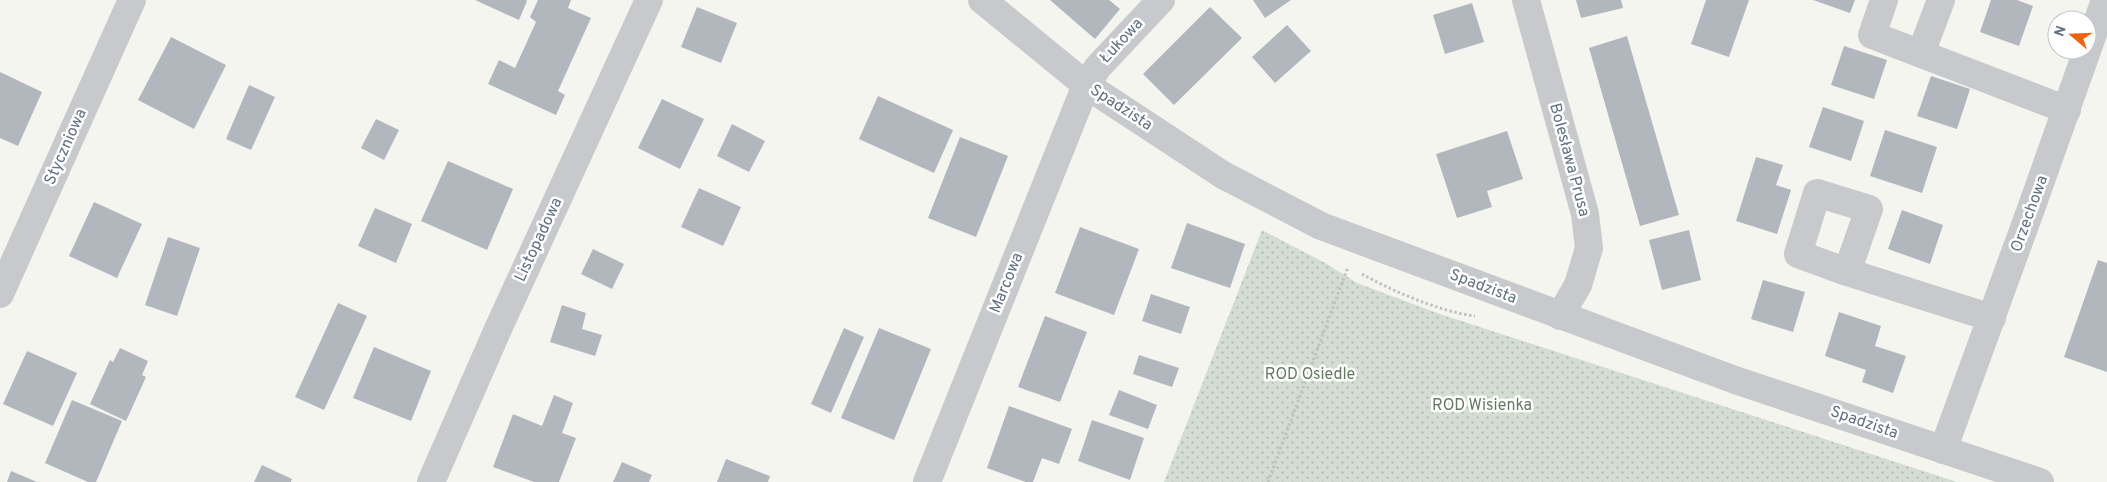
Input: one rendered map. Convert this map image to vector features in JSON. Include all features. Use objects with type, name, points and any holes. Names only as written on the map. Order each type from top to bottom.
[{"type":"street","name":"Styczniowa","points":[[0,294],[132,0]]},
{"type":"street","name":"Listopadowa","points":[[431,482],[498,329],[649,0]]},
{"type":"street","name":"Spadzista","points":[[982,0],[1086,85],[1224,175],[1321,226],[1735,380],[2036,481]]},
{"type":"street","name":"Łukowa","points":[[1086,85],[1098,67],[1162,0]]},
{"type":"street","name":"Bolesława Prusa","points":[[1526,0],[1585,214],[1589,248],[1578,285],[1560,316]]},
{"type":"street","points":[[1884,0],[1872,35],[2067,110]]},
{"type":"street","points":[[1921,53],[1941,0]]},
{"type":"street","name":"Orzechowa","points":[[1943,450],[2067,110],[2105,0]]},
{"type":"street","name":"Marcowa","points":[[927,482],[1086,85]]},
{"type":"street","points":[[1847,272],[1992,318]]},
{"type":"path","points":[[1268,482],[1358,240]]},
{"type":"green space","points":[[1262,230],[1327,264],[1357,283],[1437,313],[1957,482],[1164,482]]},
{"type":"building","points":[[475,0],[526,0],[527,1],[519,20]]},
{"type":"building","points":[[538,0],[571,0],[568,8],[591,18],[558,91],[565,95],[556,115],[488,84],[499,60],[515,68],[536,22],[530,17]]},
{"type":"building","points":[[1050,0],[1109,0],[1120,9],[1095,39]]},
{"type":"building","points":[[1253,0],[1291,0],[1265,18]]},
{"type":"building","points":[[1576,0],[1621,0],[1623,8],[1581,18]]},
{"type":"building","points":[[1706,0],[1749,0],[1729,57],[1691,44]]},
{"type":"building","points":[[1813,0],[1855,0],[1850,13]]},
{"type":"building","points":[[1991,0],[2017,0],[2033,6],[2019,46],[1980,32]]},
{"type":"building","points":[[1472,3],[1484,42],[1445,54],[1433,15]]},
{"type":"building","points":[[697,7],[737,23],[721,63],[681,47]]},
{"type":"building","points":[[1210,7],[1242,38],[1174,105],[1143,74]]},
{"type":"building","points":[[1287,25],[1311,51],[1275,83],[1252,57]]},
{"type":"building","points":[[1627,36],[1679,215],[1640,226],[1589,48]]},
{"type":"building","points":[[171,37],[226,65],[194,129],[138,100]]},
{"type":"building","points":[[1844,46],[1887,60],[1874,99],[1831,85]]},
{"type":"building","points":[[0,72],[42,92],[18,146],[0,138]]},
{"type":"building","points":[[1931,76],[1970,89],[1957,129],[1917,116]]},
{"type":"building","points":[[249,85],[275,97],[251,150],[226,139]]},
{"type":"building","points":[[878,96],[953,130],[934,173],[859,139]]},
{"type":"building","points":[[662,99],[704,119],[680,169],[638,148]]},
{"type":"building","points":[[1823,107],[1864,121],[1851,161],[1809,147]]},
{"type":"building","points":[[376,119],[399,130],[384,160],[361,148]]},
{"type":"building","points":[[732,124],[765,141],[749,172],[717,156]]},
{"type":"building","points":[[1885,130],[1937,147],[1922,193],[1870,176]]},
{"type":"building","points":[[1507,131],[1523,179],[1487,191],[1492,207],[1457,218],[1436,154]]},
{"type":"building","points":[[960,137],[1008,156],[976,237],[928,218]]},
{"type":"building","points":[[1756,157],[1783,165],[1776,185],[1791,190],[1777,234],[1736,221]]},
{"type":"building","points":[[448,161],[513,189],[487,250],[421,221]]},
{"type":"building","points":[[699,188],[741,207],[723,246],[681,227]]},
{"type":"building","points":[[94,202],[142,224],[117,278],[69,256]]},
{"type":"building","points":[[375,208],[412,224],[396,263],[358,246]]},
{"type":"building","points":[[1902,210],[1943,225],[1930,264],[1888,249]]},
{"type":"building","points":[[1187,223],[1245,244],[1230,288],[1171,268]]},
{"type":"building","points":[[1080,227],[1139,249],[1114,315],[1055,293]]},
{"type":"building","points":[[1689,230],[1701,280],[1662,290],[1649,240]]},
{"type":"building","points":[[168,237],[200,248],[177,316],[145,305]]},
{"type":"building","points":[[593,249],[624,264],[612,289],[581,274]]},
{"type":"building","points":[[2098,260],[2107,263],[2107,372],[2064,357]]},
{"type":"building","points":[[1763,280],[1805,292],[1793,332],[1751,319]]},
{"type":"building","points":[[1151,294],[1190,307],[1181,334],[1142,321]]},
{"type":"building","points":[[338,303],[367,316],[324,410],[295,397]]},
{"type":"building","points":[[562,305],[586,313],[582,329],[602,335],[595,356],[550,342]]},
{"type":"building","points":[[1839,312],[1881,326],[1875,346],[1906,356],[1893,393],[1862,382],[1866,370],[1825,356]]},
{"type":"building","points":[[1045,316],[1087,332],[1060,402],[1018,387]]},
{"type":"building","points":[[844,328],[864,337],[831,413],[811,404]]},
{"type":"building","points":[[879,328],[931,349],[894,440],[841,418]]},
{"type":"building","points":[[374,347],[431,371],[411,421],[353,398]]},
{"type":"building","points":[[120,348],[148,361],[142,375],[146,377],[126,421],[90,404],[110,360],[113,362]]},
{"type":"building","points":[[27,351],[77,373],[53,426],[3,404]]},
{"type":"building","points":[[1139,355],[1179,368],[1172,387],[1133,374]]},
{"type":"building","points":[[1119,390],[1157,405],[1148,429],[1109,415]]},
{"type":"building","points":[[554,395],[573,403],[562,433],[576,438],[559,482],[534,482],[493,467],[513,414],[542,426]]},
{"type":"building","points":[[72,400],[122,421],[96,482],[88,482],[45,463]]},
{"type":"building","points":[[1009,406],[1072,429],[1059,464],[1042,458],[1033,482],[1026,482],[987,468]]},
{"type":"building","points":[[1092,420],[1144,438],[1130,480],[1078,461]]},
{"type":"building","points":[[726,459],[770,476],[768,482],[717,482]]},
{"type":"building","points":[[622,462],[652,475],[649,482],[613,482]]},
{"type":"building","points":[[262,465],[292,479],[291,482],[254,482]]},
{"type":"building","points":[[11,471],[37,482],[7,482]]},
{"type":"park label","name":"ROD Osiedle","points":[[1310,375]]},
{"type":"park label","name":"ROD Wisienka","points":[[1482,406]]}]
